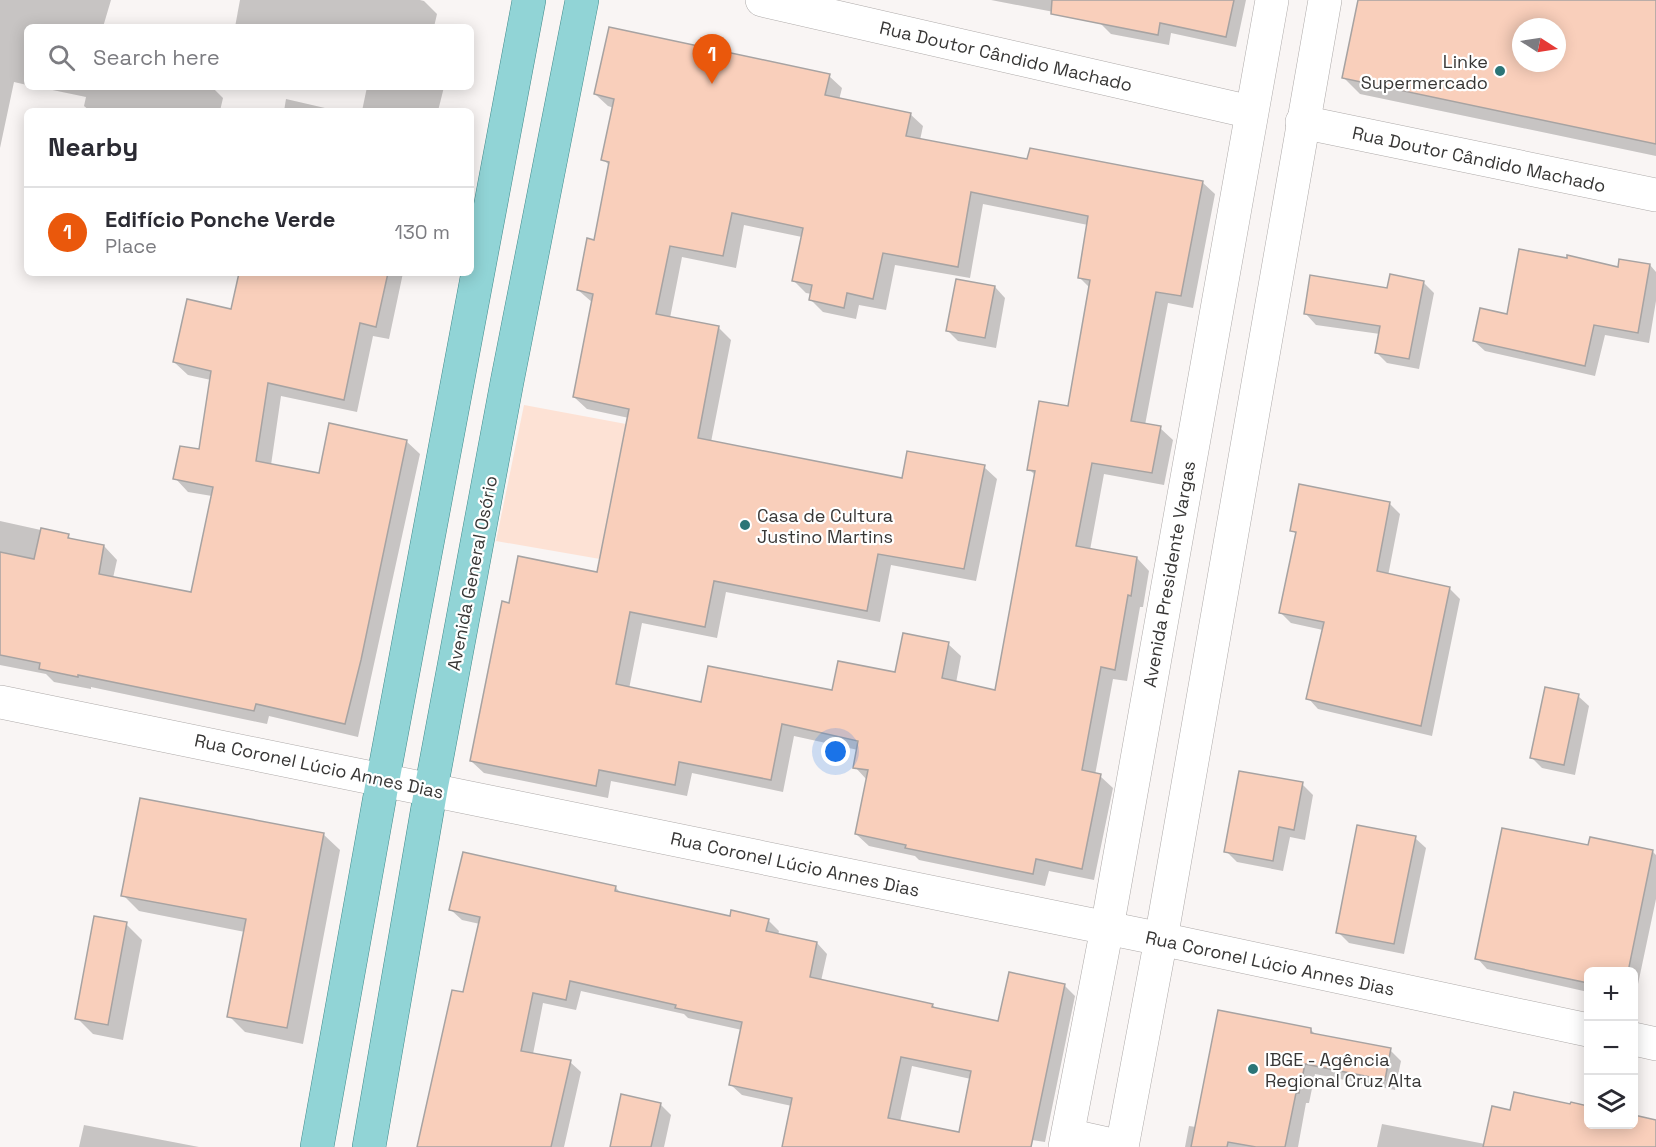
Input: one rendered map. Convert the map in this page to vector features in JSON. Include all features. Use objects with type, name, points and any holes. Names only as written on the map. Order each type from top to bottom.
[{"type":"main road","points":[[317,1147],[383,779],[529,0]]},
{"type":"main road","name":"Avenida General Osório","points":[[369,1147],[431,789],[507,382],[582,0]]},
{"type":"main road","points":[[460,372],[507,382]]},
{"type":"street","name":"Rua Doutor Cândido Machado","points":[[762,0],[1251,111]]},
{"type":"street","name":"Avenida Presidente Vargas","points":[[1066,1141],[1107,928],[1272,0]]},
{"type":"street","points":[[1066,1141],[1122,1147],[1161,939],[1325,0]]},
{"type":"street","points":[[1251,111],[1254,127],[1265,138],[1272,141],[1287,139],[1294,135],[1302,122]]},
{"type":"street","name":"Rua Doutor Cândido Machado","points":[[1302,122],[1656,195]]},
{"type":"street","name":"Rua Coronel Lúcio Annes Dias","points":[[0,702],[1161,939],[1584,1029]]},
{"type":"street","points":[[1638,1040],[1656,1044]]},
{"type":"shaded area","points":[[524,405],[626,424],[600,559],[496,541]]},
{"type":"building","points":[[1052,0],[1234,0],[1226,37],[1160,23],[1158,35],[1051,14]]},
{"type":"building","name":"Linke Supermercado","points":[[1358,0],[1656,0],[1656,144],[1342,78]]},
{"type":"building","points":[[609,27],[830,74],[825,95],[911,113],[906,136],[1027,159],[1030,148],[1203,181],[1181,296],[1156,292],[1131,421],[1161,426],[1152,473],[1092,463],[1076,546],[1137,557],[1115,670],[1101,667],[1082,770],[1101,774],[1082,869],[1036,859],[1033,874],[905,848],[906,845],[855,834],[868,770],[853,768],[858,741],[782,724],[771,780],[679,762],[675,785],[599,770],[596,786],[470,761],[502,601],[509,603],[518,556],[597,572],[629,409],[573,397],[593,294],[577,290],[587,238],[594,240],[609,162],[601,160],[614,99],[594,94]],"holes":[[[971,192],[1088,216],[1078,278],[1090,280],[1068,406],[1039,401],[1027,470],[1035,471],[995,690],[942,678],[949,642],[903,633],[895,672],[838,661],[832,690],[708,666],[701,702],[616,684],[630,612],[705,627],[714,581],[867,611],[878,554],[964,569],[985,465],[907,451],[902,478],[698,438],[719,326],[656,314],[670,246],[723,256],[732,213],[803,228],[792,281],[812,285],[809,300],[844,308],[847,293],[873,299],[883,253],[958,267]]]},
{"type":"building","points":[[1519,249],[1567,258],[1567,255],[1618,267],[1619,259],[1650,264],[1638,333],[1594,325],[1585,366],[1473,341],[1480,308],[1507,314]]},
{"type":"building","points":[[1390,274],[1424,281],[1409,359],[1375,353],[1380,326],[1304,314],[1310,275],[1387,288]]},
{"type":"building","points":[[238,276],[387,276],[376,327],[360,323],[344,400],[268,383],[256,461],[319,473],[329,423],[407,440],[361,660],[345,724],[256,704],[254,711],[78,675],[78,677],[39,669],[40,663],[0,655],[0,552],[34,559],[41,528],[69,534],[68,538],[104,545],[99,574],[191,592],[213,487],[173,479],[180,446],[199,449],[211,371],[173,362],[187,299],[231,309]]},
{"type":"building","points":[[956,279],[995,286],[985,338],[946,331]]},
{"type":"building","points":[[1299,484],[1390,502],[1377,571],[1450,587],[1421,726],[1306,699],[1324,622],[1279,613],[1296,532],[1290,531]]},
{"type":"building","points":[[1545,687],[1579,694],[1564,765],[1530,758]]},
{"type":"building","points":[[1239,771],[1303,782],[1294,830],[1279,827],[1273,861],[1224,852]]},
{"type":"building","points":[[140,798],[324,833],[287,1028],[227,1017],[246,919],[121,896]]},
{"type":"building","points":[[1357,825],[1416,836],[1394,944],[1336,933]]},
{"type":"building","points":[[1502,828],[1588,845],[1590,837],[1653,850],[1629,967],[1584,967],[1584,982],[1475,959]]},
{"type":"building","points":[[463,852],[616,886],[615,891],[730,916],[731,910],[769,919],[766,931],[817,942],[810,977],[933,1004],[932,1007],[998,1021],[1009,972],[1065,984],[1031,1147],[782,1147],[792,1098],[729,1085],[742,1022],[675,1008],[676,1005],[570,981],[566,1000],[533,993],[521,1051],[571,1060],[551,1147],[417,1147],[452,990],[463,992],[480,917],[449,910]],"holes":[[[901,1057],[971,1071],[959,1132],[888,1118]]]},
{"type":"building","points":[[94,916],[127,922],[108,1025],[75,1019]]},
{"type":"building","points":[[1218,1010],[1311,1028],[1311,1033],[1391,1048],[1385,1080],[1305,1064],[1299,1093],[1296,1093],[1285,1147],[1256,1147],[1228,1142],[1227,1147],[1191,1147]]},
{"type":"building","points":[[1514,1092],[1584,1105],[1584,1129],[1638,1129],[1638,1116],[1656,1120],[1656,1147],[1483,1147],[1492,1106],[1510,1110]]},
{"type":"building","points":[[621,1094],[661,1103],[651,1147],[610,1147]]},
{"type":"place","name":"Linke Supermercado","points":[[1500,71]]},
{"type":"place","name":"Edifício Ponche Verde","points":[[712,84]]},
{"type":"place","name":"Casa de Cultura Justino Martins","points":[[745,525]]},
{"type":"place","name":"IBGE - Agência Regional Cruz Alta","points":[[1253,1069]]}]
